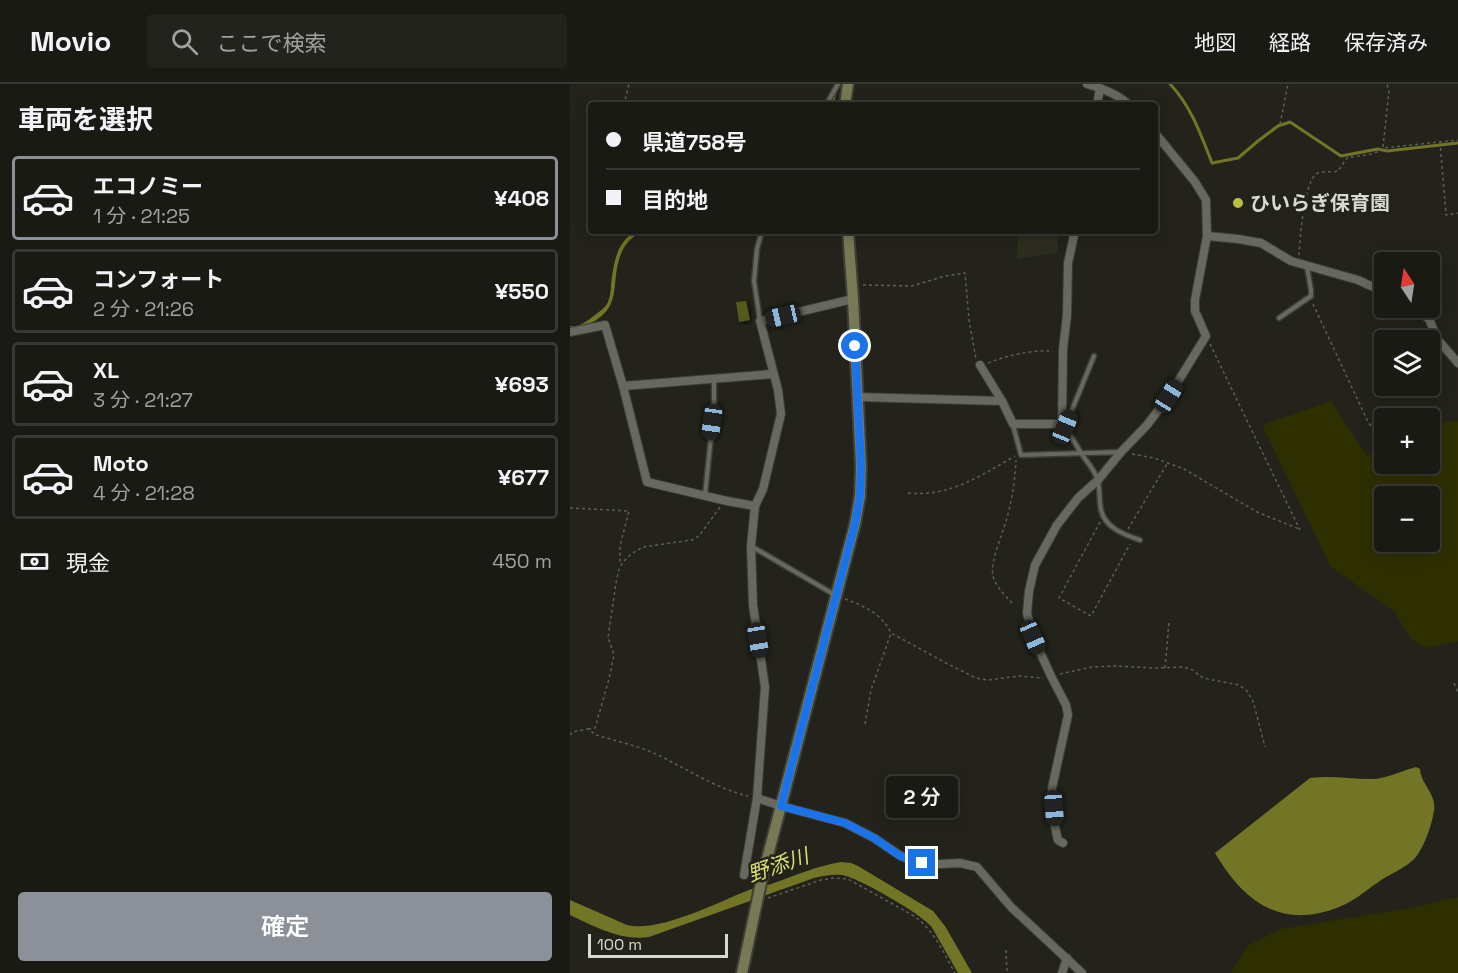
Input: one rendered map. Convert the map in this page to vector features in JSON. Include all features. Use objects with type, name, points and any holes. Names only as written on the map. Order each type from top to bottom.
[{"type":"main road","points":[[846,102],[849,84]]},
{"type":"main road","points":[[742,973],[759,903],[762,878],[855,524],[860,496],[858,397],[848,234]]},
{"type":"street","points":[[1087,84],[1100,88],[1126,102]]},
{"type":"street","points":[[1098,102],[1100,88]]},
{"type":"street","points":[[1062,843],[1058,840],[1055,827],[1052,788],[1068,715],[1066,705],[1033,637],[1027,613],[1035,565],[1057,525],[1078,498],[1098,480],[1147,425],[1169,396],[1206,336],[1195,311],[1195,300],[1207,236],[1206,200],[1195,182],[1158,137]]},
{"type":"street","points":[[981,366],[1013,424],[1064,426],[1063,352],[1068,263],[1074,234]]},
{"type":"street","points":[[1207,236],[1261,243],[1292,261],[1358,280],[1374,287]]},
{"type":"street","points":[[744,875],[757,798],[765,687],[753,605],[751,546],[755,506],[763,489],[781,414],[778,390],[760,321],[853,299]]},
{"type":"street","points":[[570,332],[605,325],[647,482],[755,506]]},
{"type":"street","points":[[1440,342],[1458,363]]},
{"type":"street","points":[[623,386],[773,374]]},
{"type":"street","points":[[858,397],[1002,401]]},
{"type":"street","points":[[757,798],[845,823],[910,860],[922,863],[960,863],[977,867],[1011,907],[1082,973]]},
{"type":"street","points":[[1062,973],[1067,958]]},
{"type":"lane","points":[[828,102],[838,84]]},
{"type":"lane","points":[[760,321],[754,281],[757,249],[761,234]]},
{"type":"lane","points":[[1279,318],[1311,296],[1307,266]]},
{"type":"lane","points":[[1094,356],[1064,426],[1098,480],[1103,516],[1108,523],[1125,535],[1140,540]]},
{"type":"lane","points":[[705,496],[714,408],[714,379]]},
{"type":"lane","points":[[1013,424],[1021,455],[1121,452]]},
{"type":"lane","points":[[751,546],[836,595]]},
{"type":"path","points":[[625,102],[629,84]]},
{"type":"path","points":[[1280,124],[1288,84]]},
{"type":"path","points":[[1383,148],[1389,91],[1387,84]]},
{"type":"path","points":[[1298,263],[1303,216],[1309,188],[1317,173],[1338,171],[1347,158],[1377,153],[1383,148],[1458,140]]},
{"type":"path","points":[[1440,142],[1446,215],[1458,213]]},
{"type":"path","points":[[856,285],[912,286],[945,276],[965,273],[969,320],[977,360],[981,366],[1006,356],[1047,351],[1063,352]]},
{"type":"path","points":[[1311,296],[1368,422],[1374,430]]},
{"type":"path","points":[[1121,452],[1154,458],[1184,469],[1257,512],[1300,530],[1206,336]]},
{"type":"path","points":[[908,493],[923,494],[970,482],[1016,455],[1013,490],[996,551],[993,574],[998,587],[1012,603]]},
{"type":"path","points":[[1125,535],[1167,463]]},
{"type":"path","points":[[620,566],[631,554],[643,547],[692,540],[699,536],[718,509],[727,501]]},
{"type":"path","points":[[570,508],[629,511],[620,546],[620,566],[608,637],[614,655],[609,679],[595,728],[572,732],[570,735]]},
{"type":"path","points":[[1103,516],[1059,598],[1091,616],[1133,538]]},
{"type":"path","points":[[836,595],[876,614],[888,626],[891,633],[976,678],[988,680],[1019,676],[1039,678],[1092,667],[1183,667],[1191,669],[1203,678],[1239,685],[1247,691],[1253,701],[1264,747]]},
{"type":"path","points":[[1165,668],[1169,622]]},
{"type":"path","points":[[865,724],[871,690],[891,633]]},
{"type":"path","points":[[1454,683],[1458,693]]},
{"type":"path","points":[[588,729],[596,735],[657,754],[730,792],[757,798]]},
{"type":"path","points":[[759,903],[821,880],[848,879],[923,922],[931,931],[955,973]]},
{"type":"path","points":[[1006,950],[1007,973]]},
{"type":"shaded area","points":[[638,234],[630,240],[621,253],[612,301],[608,309],[594,321],[570,330],[570,326],[584,323],[607,304],[617,254],[629,236]]},
{"type":"shaded area","points":[[1018,234],[1057,234],[1058,252],[1017,259]]},
{"type":"shaded area","points":[[1331,401],[1367,456],[1374,453],[1374,474],[1440,474],[1440,423],[1458,421],[1458,641],[1427,648],[1411,639],[1394,611],[1331,567],[1262,425]]},
{"type":"shaded area","points":[[1416,767],[1420,769],[1434,805],[1427,836],[1421,848],[1407,865],[1344,905],[1318,913],[1299,915],[1282,913],[1266,907],[1238,885],[1215,853],[1310,778],[1377,779]]},
{"type":"shaded area","points":[[841,862],[858,866],[933,911],[945,926],[972,973],[958,973],[931,926],[924,920],[874,889],[842,875],[814,878],[649,937],[618,935],[570,915],[570,900],[627,925],[655,925],[688,915],[752,889]]},
{"type":"shaded area","points":[[1458,897],[1458,973],[1231,973],[1249,945],[1281,929],[1415,907]]},
{"type":"building","points":[[746,301],[750,320],[739,322],[736,302]]},
{"type":"waterway","points":[[1170,84],[1190,111],[1212,163],[1238,158],[1278,126],[1290,122],[1341,156],[1378,149],[1387,151],[1458,143]]},
{"type":"waterway","points":[[833,102],[835,92]]},
{"type":"place","name":"ひいらぎ保育園","points":[[1238,203]]},
{"type":"route","points":[[855,346],[861,466],[860,496],[855,524],[781,806],[845,823],[874,838],[900,856],[922,863]]},
{"type":"water label","name":"野添川","points":[[778,865]]}]
